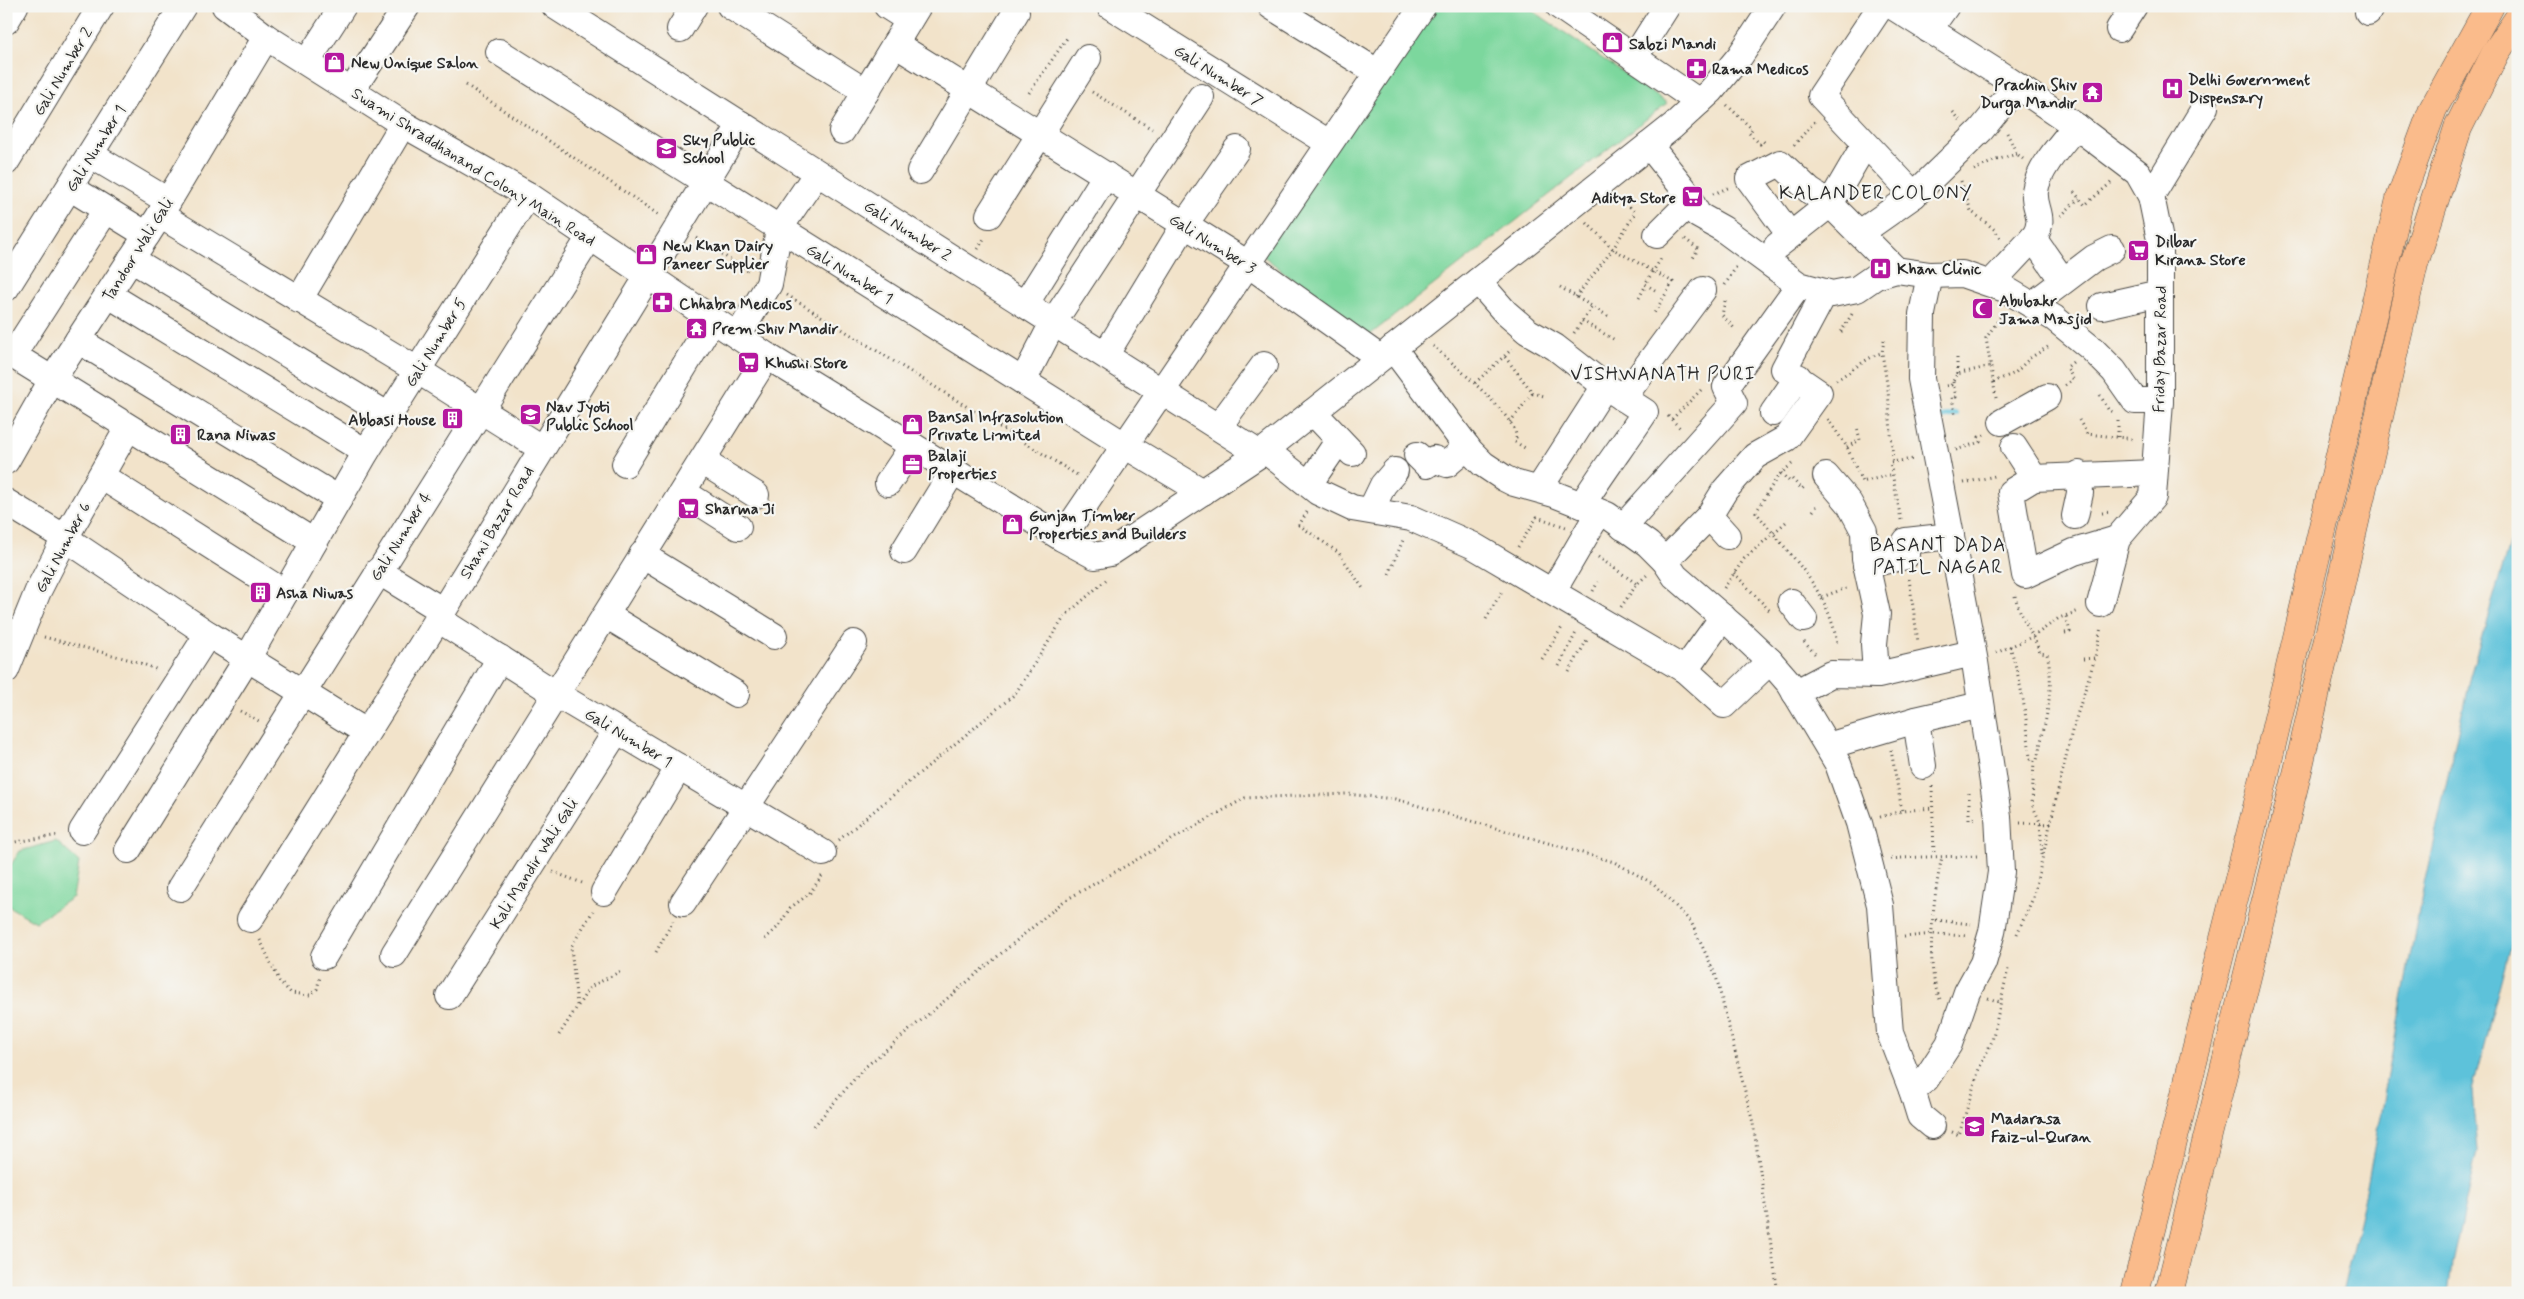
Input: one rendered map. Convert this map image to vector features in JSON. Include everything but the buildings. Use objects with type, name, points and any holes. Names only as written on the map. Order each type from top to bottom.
[{"type":"main road","points":[[2135,1293],[2260,798],[2400,199],[2433,109],[2490,6]]},
{"type":"main road","points":[[2169,1293],[2297,775],[2414,264],[2458,128],[2496,52],[2518,19]]},
{"type":"street","points":[[6,21],[15,6]]},
{"type":"street","name":"Gali Number 2","points":[[6,162],[101,6]]},
{"type":"street","name":"Gali Number 1","points":[[6,288],[71,188],[182,6]]},
{"type":"street","name":"Swami Shraddhanand Colony Main Road","points":[[224,6],[266,37],[403,124],[528,195],[767,356],[1085,552],[1102,555]]},
{"type":"street","points":[[307,62],[343,6]]},
{"type":"street","points":[[352,90],[407,6]]},
{"type":"street","name":"Gali Number 2","points":[[555,6],[817,173],[1263,452],[1314,488],[1352,508],[1412,518],[1458,537],[1610,624],[1685,670],[1724,705],[1770,661]]},
{"type":"street","points":[[680,29],[694,6]]},
{"type":"street","points":[[730,6],[866,92]]},
{"type":"street","points":[[842,131],[914,13],[887,6]]},
{"type":"street","name":"Gali Number 7","points":[[1110,6],[1329,143]]},
{"type":"street","points":[[1271,6],[1377,72]]},
{"type":"street","points":[[1634,58],[1668,6]]},
{"type":"street","points":[[1102,555],[1134,538],[1263,452],[1649,145],[1705,97],[1740,56],[1773,6]]},
{"type":"street","points":[[1881,6],[1821,96],[1914,195]]},
{"type":"street","name":"Friday Bazar Road","points":[[1892,6],[2018,86],[2076,126],[2138,173],[2151,196],[2160,240],[2160,401],[2155,442],[2153,485]]},
{"type":"street","points":[[1929,30],[1946,6]]},
{"type":"street","points":[[2119,28],[2134,6]]},
{"type":"street","points":[[1062,538],[1164,391],[1377,72],[1417,8]]},
{"type":"street","points":[[1574,10],[1634,58],[1705,97]]},
{"type":"street","points":[[920,171],[1016,12]]},
{"type":"street","name":"Tandoor Wali Gali","points":[[6,460],[52,380],[158,217],[266,37]]},
{"type":"street","name":"Gali Number 3","points":[[895,44],[1185,224],[1387,353],[1430,410],[1483,464],[1514,483],[1539,488],[1591,509],[1624,527],[1648,544],[1665,561],[1675,576],[1718,612],[1770,661],[1795,693],[1828,746],[1844,778],[1859,823],[1880,905],[1890,1033],[1920,1116],[1932,1126]]},
{"type":"street","name":"Gali Number 1","points":[[499,52],[1126,446],[1204,492]]},
{"type":"street","points":[[989,215],[1088,58]]},
{"type":"street","points":[[1860,233],[1956,167],[2018,86]]},
{"type":"street","points":[[1023,381],[1054,321],[1201,97]]},
{"type":"street","points":[[2151,196],[2205,107]]},
{"type":"street","points":[[300,300],[403,124]]},
{"type":"street","name":"Shani Bazar Road","points":[[250,919],[440,615],[741,124]]},
{"type":"street","points":[[1990,283],[2033,238],[2039,228],[2041,219],[2035,195],[2037,186],[2048,159],[2076,126]]},
{"type":"street","points":[[1756,254],[1790,235],[1830,204],[1865,144]]},
{"type":"street","points":[[1649,145],[1684,189],[1698,215],[1723,229],[1799,286],[1832,294],[1856,289],[1876,276],[1896,270],[1930,274],[1962,274],[1990,283],[2026,300],[2068,329],[2092,348],[2119,377],[2135,401],[2160,401]]},
{"type":"street","points":[[1106,354],[1185,224],[1237,149]]},
{"type":"street","points":[[1790,235],[1749,179],[1787,154],[1810,191],[1830,204],[1896,270]]},
{"type":"street","points":[[91,155],[158,217],[417,370],[541,448]]},
{"type":"street","points":[[738,336],[769,284],[779,229],[817,173]]},
{"type":"street","points":[[1026,303],[1106,175]]},
{"type":"street","points":[[71,188],[106,210],[158,217]]},
{"type":"street","name":"Gali Number 5","points":[[128,850],[222,702],[366,452],[528,195]]},
{"type":"street","points":[[1669,235],[1692,205]]},
{"type":"street","points":[[106,210],[10,353],[314,542]]},
{"type":"street","name":"Gali Number 4","points":[[180,888],[590,237]]},
{"type":"street","points":[[2033,238],[2063,281]]},
{"type":"street","points":[[2026,300],[2063,281],[2094,258],[2112,248]]},
{"type":"street","points":[[131,259],[389,416]]},
{"type":"street","points":[[1912,1090],[1926,1079],[1949,1044],[1968,992],[1983,963],[1992,932],[1999,888],[2000,856],[1999,825],[1974,658],[1924,390],[1921,365],[1922,314],[1930,274]]},
{"type":"street","points":[[1478,281],[1505,312],[1527,331],[1645,412],[1617,455],[1595,482],[1591,509],[1580,545],[1553,591]]},
{"type":"street","points":[[1624,527],[1734,403],[1726,387],[1799,286]]},
{"type":"street","points":[[1539,488],[1614,392],[1704,290]]},
{"type":"street","points":[[1665,561],[1709,516],[1725,490],[1755,456],[1787,438],[1819,393],[1784,369],[1825,292]]},
{"type":"street","points":[[2102,306],[2160,293]]},
{"type":"street","points":[[108,295],[366,452]]},
{"type":"street","points":[[625,464],[713,319]]},
{"type":"street","points":[[78,340],[339,499]]},
{"type":"street","points":[[394,954],[767,356]]},
{"type":"street","points":[[1219,426],[1264,364]]},
{"type":"street","points":[[1773,413],[1798,377]]},
{"type":"street","points":[[1995,428],[2047,397]]},
{"type":"street","points":[[1313,412],[1346,447],[1314,488]]},
{"type":"street","name":"Gali Number 6","points":[[6,670],[38,591],[65,538],[128,428]]},
{"type":"street","points":[[888,483],[913,446]]},
{"type":"street","points":[[1417,455],[1427,465],[1434,459],[1447,464],[1467,447]]},
{"type":"street","points":[[702,460],[756,495]]},
{"type":"street","points":[[904,551],[953,471]]},
{"type":"street","points":[[1371,510],[1383,485],[1395,471]]},
{"type":"street","points":[[2075,516],[2080,493],[2079,474]]},
{"type":"street","points":[[2100,604],[2117,539],[2153,485],[2079,474],[2022,478],[2026,576],[2074,552],[2117,539]]},
{"type":"street","points":[[101,476],[285,593]]},
{"type":"street","points":[[1826,476],[1849,503],[1864,531],[1866,565],[1877,614],[1874,644],[1876,675]]},
{"type":"street","points":[[683,492],[738,527]]},
{"type":"street","points":[[6,502],[65,538],[247,659],[304,692],[366,732]]},
{"type":"street","points":[[1709,516],[1727,536]]},
{"type":"street","points":[[1866,565],[1906,549],[1951,536]]},
{"type":"street","points":[[642,555],[774,636]]},
{"type":"street","name":"Gali Number 1","points":[[378,571],[500,658],[556,694],[822,853]]},
{"type":"street","points":[[1685,670],[1718,612]]},
{"type":"street","points":[[606,615],[736,694]]},
{"type":"street","points":[[82,831],[208,634]]},
{"type":"street","points":[[683,903],[854,643]]},
{"type":"street","points":[[324,956],[500,658]]},
{"type":"street","points":[[1795,693],[1831,674],[1876,675],[1919,664],[1974,658]]},
{"type":"street","points":[[1828,746],[1916,720],[1981,705]]},
{"type":"street","points":[[1916,720],[1927,774]]},
{"type":"street","name":"Kali Mandir Wali Gali","points":[[449,996],[617,730]]},
{"type":"street","points":[[604,892],[679,767]]},
{"type":"path","points":[[1029,93],[1067,38]]},
{"type":"path","points":[[1074,81],[1172,141]]},
{"type":"path","points":[[466,85],[678,227],[1097,488]]},
{"type":"path","points":[[1705,97],[1752,129],[1749,133],[1760,144],[1763,141],[1781,159],[1817,119],[1821,96]]},
{"type":"path","points":[[1995,114],[2002,120],[2017,154],[2042,175]]},
{"type":"path","points":[[2014,258],[1995,230],[1971,212],[1956,167],[2017,154]]},
{"type":"path","points":[[2074,192],[2086,205],[2129,166]]},
{"type":"path","points":[[1576,297],[1613,249],[1635,213],[1607,178]]},
{"type":"path","points":[[1692,205],[1712,194],[1749,179]]},
{"type":"path","points":[[1571,207],[1613,249],[1673,282],[1653,316],[1656,319]]},
{"type":"path","points":[[960,262],[973,258],[990,228],[989,215]]},
{"type":"path","points":[[1669,235],[1698,249],[1692,260]]},
{"type":"path","points":[[1733,336],[1737,328],[1722,315],[1726,294],[1724,286],[1756,254]]},
{"type":"path","points":[[1638,298],[1645,284],[1654,290]]},
{"type":"path","points":[[1560,287],[1608,316]]},
{"type":"path","points":[[1995,394],[1986,338],[2003,313],[2026,300]]},
{"type":"path","points":[[1561,353],[1592,307]]},
{"type":"path","points":[[1582,321],[1615,340]]},
{"type":"path","points":[[1993,382],[2015,373],[2030,358],[2046,350],[2068,329]]},
{"type":"path","points":[[1415,331],[1475,383],[1510,422],[1516,434],[1515,442],[1525,448]]},
{"type":"path","points":[[1475,383],[1505,357],[1527,331]]},
{"type":"path","points":[[1884,340],[1882,353],[1888,390],[1892,462],[1890,475],[1906,549],[1919,664]]},
{"type":"path","points":[[2047,397],[2073,379],[2067,367],[2092,348]]},
{"type":"path","points":[[1819,393],[1874,354],[1882,353]]},
{"type":"path","points":[[1924,390],[1951,385],[1957,374],[1957,356]]},
{"type":"path","points":[[1505,357],[1534,393],[1544,396]]},
{"type":"path","points":[[1957,374],[1991,366]]},
{"type":"path","points":[[1672,419],[1718,373],[1726,387]]},
{"type":"path","points":[[1953,381],[1956,396],[1952,398],[1955,414]]},
{"type":"path","points":[[1510,422],[1534,393]]},
{"type":"path","points":[[1799,420],[1808,427],[1823,413],[1847,447],[1862,482],[1890,475]]},
{"type":"path","points":[[2079,420],[2087,434],[2155,442]]},
{"type":"path","points":[[1847,447],[1860,440],[1857,427]]},
{"type":"path","points":[[1936,454],[1980,442],[1979,437],[1995,428]]},
{"type":"path","points":[[1794,462],[1781,473],[1756,512],[1801,566],[1822,597],[1834,624],[1837,645]]},
{"type":"path","points":[[1781,473],[1789,481]]},
{"type":"path","points":[[1943,486],[2000,474],[2022,478]]},
{"type":"path","points":[[1314,488],[1299,525],[1339,553],[1364,590]]},
{"type":"path","points":[[1486,619],[1537,517],[1563,525]]},
{"type":"path","points":[[1389,574],[1412,518]]},
{"type":"path","points":[[1718,612],[1744,560],[1774,535],[1786,522]]},
{"type":"path","points":[[1580,545],[1637,584]]},
{"type":"path","points":[[765,939],[779,926],[790,908],[809,894],[822,876],[822,853],[1015,694],[1065,616],[1108,578],[1102,555]]},
{"type":"path","points":[[1610,624],[1637,584],[1665,561]]},
{"type":"path","points":[[2026,576],[2012,584],[2019,612],[2034,636],[2040,653],[2047,654],[2051,680],[2037,760],[2034,760],[2032,804],[2040,822],[2042,859]]},
{"type":"path","points":[[1974,658],[2034,636],[2066,616],[2100,604],[2102,620],[2095,658],[2072,731],[2052,824],[2033,898],[2015,937]]},
{"type":"path","points":[[2065,633],[2070,632],[2066,616]]},
{"type":"path","points":[[1542,659],[1562,628]]},
{"type":"path","points":[[21,633],[73,643],[135,661],[180,679]]},
{"type":"path","points":[[1559,666],[1571,643]]},
{"type":"path","points":[[2010,646],[2027,711],[2030,759],[2034,760]]},
{"type":"path","points":[[1569,672],[1582,650]]},
{"type":"path","points":[[2083,659],[2095,658]]},
{"type":"path","points":[[222,702],[279,732]]},
{"type":"path","points":[[1886,730],[1902,811]]},
{"type":"path","points":[[1927,774],[1933,808],[1934,855]]},
{"type":"path","points":[[814,1126],[864,1068],[1064,901],[1245,798],[1347,794],[1394,799],[1614,862],[1654,884],[1691,922],[1716,976],[1753,1123],[1778,1293]]},
{"type":"path","points":[[1859,823],[1902,811],[1933,808]]},
{"type":"path","points":[[1999,825],[2040,822],[2052,824]]},
{"type":"path","points":[[6,840],[14,842],[82,831]]},
{"type":"path","points":[[1869,861],[1934,855],[1942,857],[2000,856]]},
{"type":"path","points":[[1942,857],[1936,882],[1931,963],[1938,994],[1948,1014],[1957,1025]]},
{"type":"path","points":[[533,863],[604,892],[571,947],[577,1005]]},
{"type":"path","points":[[656,952],[683,903]]},
{"type":"path","points":[[250,919],[280,982],[291,993],[310,995],[317,990],[324,956]]},
{"type":"path","points":[[1936,920],[1977,925]]},
{"type":"path","points":[[1883,939],[1933,934],[1976,937]]},
{"type":"path","points":[[1932,1126],[1960,1135],[1979,1069],[1992,1040],[2008,964]]},
{"type":"path","points":[[559,1035],[590,987],[621,971]]},
{"type":"green space","points":[[1432,6],[1526,6],[1667,103],[1367,337],[1262,255]]},
{"type":"green space","points":[[56,841],[79,862],[73,897],[36,922],[6,905],[6,872],[20,851]]},
{"type":"water","points":[[2518,515],[2518,923],[2513,934],[2472,1091],[2477,1151],[2452,1263],[2448,1293],[2342,1293],[2364,1201],[2423,889],[2470,676]]},
{"type":"waterway","points":[[1934,419],[1955,414]]},
{"type":"place","name":"Sabzi Mandi","points":[[1613,43]]},
{"type":"place","name":"New Unique Salon","points":[[335,62]]},
{"type":"place","name":"Rama Medicos","points":[[1696,68]]},
{"type":"place","name":"Delhi Government Dispensary","points":[[2172,88]]},
{"type":"place","name":"Prachin Shiv Durga Mandir","points":[[2093,93]]},
{"type":"place","name":"Sky Public School","points":[[667,148]]},
{"type":"place","name":"Aditya Store","points":[[1692,197]]},
{"type":"place","name":"Dilbar Kirana Store","points":[[2139,250]]},
{"type":"place","name":"New Khan Dairy Paneer Supplier","points":[[647,254]]},
{"type":"place","name":"Khan Clinic","points":[[1881,268]]},
{"type":"place","name":"Chhabra Medicos","points":[[663,303]]},
{"type":"place","name":"Abubakr Jama Masjid","points":[[1983,309]]},
{"type":"place","name":"Prem Shiv Mandir","points":[[696,328]]},
{"type":"place","name":"Khushi Store","points":[[749,362]]},
{"type":"place","name":"Nav Jyoti Public School","points":[[530,415]]},
{"type":"place","name":"Abbasi House","points":[[452,419]]},
{"type":"place","name":"Bansal Infrasolution Private Limited","points":[[912,425]]},
{"type":"place","name":"Rana Niwas","points":[[181,434]]},
{"type":"place","name":"Balaji Properties","points":[[912,464]]},
{"type":"place","name":"Sharma Ji","points":[[689,508]]},
{"type":"place","name":"Gunjan Timber Properties and Builders","points":[[1013,524]]},
{"type":"place","name":"Asha Niwas","points":[[260,592]]},
{"type":"place","name":"Madarasa Faiz-ul-Quran","points":[[1975,1127]]},
{"type":"district","name":"KALANDER COLONY","points":[[1876,192]]},
{"type":"district","name":"VISHWANATH PURI","points":[[1663,373]]},
{"type":"district","name":"BASANT DADA PATIL NAGAR","points":[[1938,555]]}]
